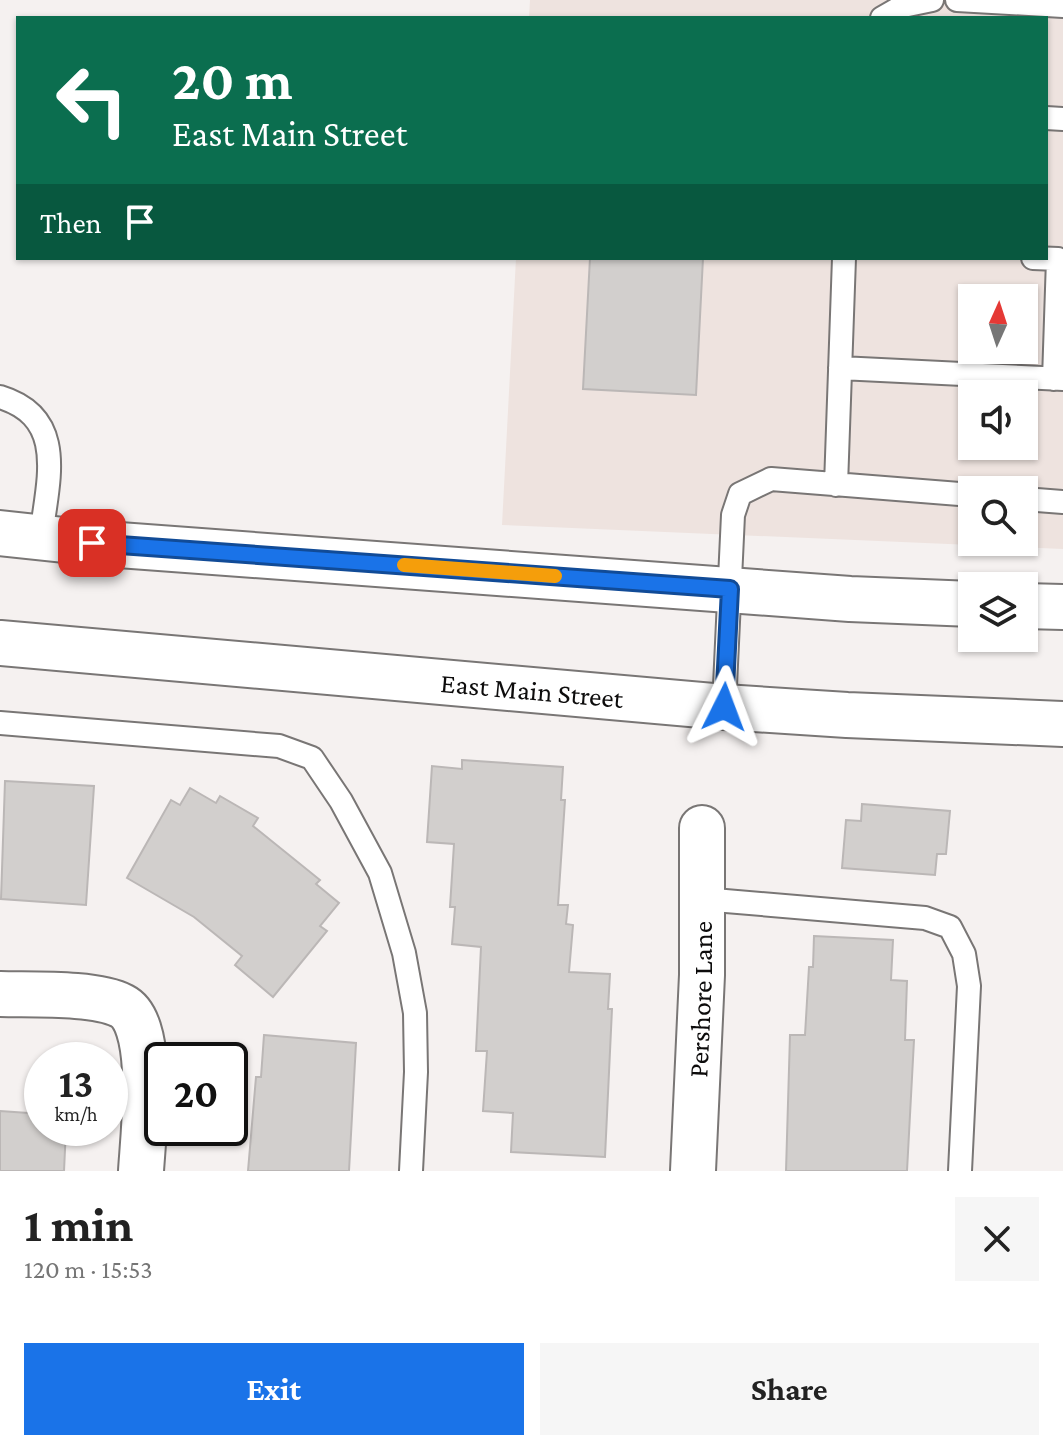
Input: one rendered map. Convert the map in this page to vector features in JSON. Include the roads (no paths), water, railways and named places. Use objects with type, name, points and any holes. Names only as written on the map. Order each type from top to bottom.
[{"type":"main road","points":[[20,535],[850,599],[958,603]]},
{"type":"main road","points":[[1038,606],[1063,607]]},
{"type":"main road","name":"East Main Street","points":[[0,643],[724,707],[1063,724]]},
{"type":"main road","name":"Pershore Lane","points":[[693,1171],[702,975],[702,828]]},
{"type":"main road","points":[[0,994],[103,999],[125,1007],[144,1046],[141,1171]]},
{"type":"lane","points":[[886,16],[903,6],[932,0]]},
{"type":"lane","points":[[957,0],[1063,6]]},
{"type":"lane","points":[[840,368],[1058,379],[1058,259],[1048,259]]},
{"type":"lane","points":[[836,485],[844,260]]},
{"type":"lane","points":[[0,397],[14,401],[29,411],[41,424],[48,441],[50,459],[20,535]]},
{"type":"lane","points":[[724,707],[733,515],[740,494],[771,479],[958,494]]},
{"type":"lane","points":[[1038,500],[1063,502]]},
{"type":"lane","points":[[0,723],[279,746],[312,758],[341,801],[380,873],[404,953],[415,1013],[416,1072],[411,1171]]},
{"type":"lane","points":[[702,899],[925,918],[950,927],[964,954],[969,986],[960,1171]]}]
